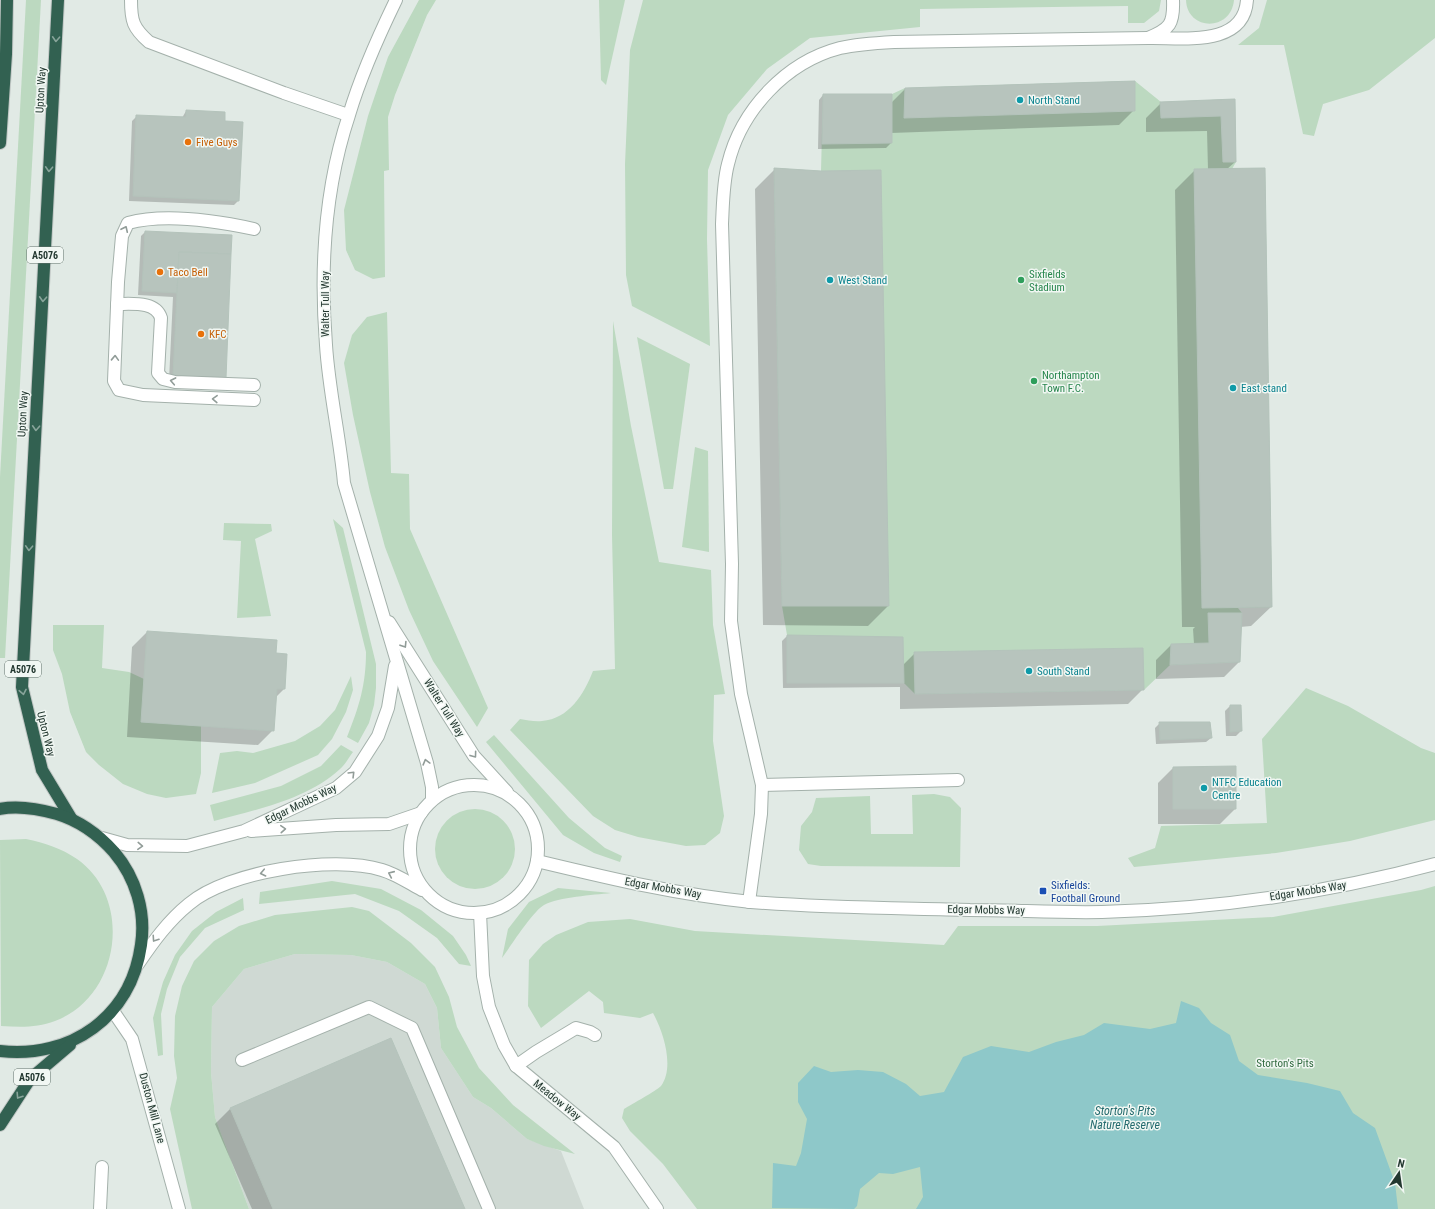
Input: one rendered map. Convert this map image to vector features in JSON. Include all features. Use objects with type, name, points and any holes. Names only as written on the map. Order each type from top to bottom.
[{"type":"highway","points":[[0,143],[8,0]]},
{"type":"highway","name":"Upton Way","points":[[58,0],[22,687],[42,770],[71,818]]},
{"type":"highway","points":[[0,809],[39,809],[71,818],[102,838],[124,864],[138,896],[143,930],[138,964],[128,989],[113,1011],[96,1027],[76,1039],[49,1049],[20,1053],[0,1051]]},
{"type":"highway","name":"A5076","points":[[0,1125],[30,1080],[76,1039]]},
{"type":"street","points":[[131,0],[131,18],[138,33],[149,42],[284,93],[348,115]]},
{"type":"street","name":"Walter Tull Way","points":[[396,0],[372,49],[348,115],[335,170],[328,214],[324,292],[326,345],[330,389],[341,445],[344,483],[427,763],[432,787],[432,800]]},
{"type":"street","points":[[1148,38],[1168,28],[1172,21],[1173,0]]},
{"type":"street","points":[[749,902],[761,814],[762,785],[740,694],[731,621],[732,564],[722,224],[723,192],[727,164],[734,143],[744,122],[776,84],[798,66],[818,56],[839,49],[861,44],[894,42],[1214,37],[1226,33],[1236,26],[1243,17],[1247,0]]},
{"type":"street","points":[[254,229],[218,221],[144,218],[128,223],[122,236],[117,304],[114,381],[119,390],[143,396],[254,400]]},
{"type":"street","points":[[117,304],[153,307],[159,311],[162,318],[158,373],[163,379],[175,382],[254,385]]},
{"type":"street","name":"Walter Tull Way","points":[[383,612],[474,756],[512,798]]},
{"type":"street","name":"Edgar Mobbs Way","points":[[102,838],[128,845],[187,846],[244,831],[336,788],[355,772],[378,736],[388,708],[396,661]]},
{"type":"street","points":[[762,785],[958,780]]},
{"type":"street","points":[[138,964],[163,928],[190,903],[221,885],[251,876],[288,868],[354,864],[382,870],[425,892],[441,904],[460,912],[480,913],[497,909],[513,900],[525,888],[534,873],[537,861],[536,835],[525,812],[512,798],[500,790],[486,786],[472,785],[458,787],[444,792],[432,800],[421,813],[413,827],[410,844],[410,861],[416,878],[425,892]]},
{"type":"street","name":"Edgar Mobbs Way","points":[[244,831],[336,825],[390,824],[421,813]]},
{"type":"street","name":"Edgar Mobbs Way","points":[[537,861],[648,886],[749,902],[888,908],[1100,912],[1166,909],[1292,894],[1362,882],[1435,864]]},
{"type":"street","name":"Meadow Way","points":[[480,913],[483,976],[488,1007],[504,1045],[516,1066],[614,1147],[657,1209]]},
{"type":"street","points":[[242,1060],[369,1007],[412,1028],[489,1209]]},
{"type":"street","name":"Duston Mill Lane","points":[[113,1011],[132,1039],[179,1209]]},
{"type":"street","points":[[516,1066],[576,1028],[595,1035]]},
{"type":"street","points":[[100,1209],[102,1167]]},
{"type":"shaded area","points":[[295,954],[351,955],[387,962],[425,984],[437,1008],[441,1048],[473,1097],[491,1108],[527,1139],[561,1151],[584,1209],[249,1209],[215,1117],[211,1072],[212,1007],[244,969]]},
{"type":"green space","points":[[26,0],[41,0],[5,658],[0,658],[0,477]]},
{"type":"green space","points":[[419,0],[436,0],[427,15],[395,95],[388,117],[389,170],[384,171],[385,277],[373,279],[355,270],[346,250],[344,210],[368,116],[388,57]]},
{"type":"green space","points":[[599,0],[625,0],[606,85],[601,80]]},
{"type":"green space","points":[[643,0],[1161,0],[1159,11],[1144,23],[1128,23],[1128,6],[920,9],[920,27],[810,38],[767,69],[728,115],[708,170],[707,239],[710,346],[632,306],[626,275],[625,164],[630,50]]},
{"type":"green space","points":[[1186,0],[1234,0],[1231,10],[1225,18],[1218,22],[1209,24],[1194,18],[1188,10]]},
{"type":"green space","points":[[1267,0],[1435,0],[1435,38],[1369,90],[1323,104],[1314,136],[1303,134],[1284,45],[1238,45],[1259,28]]},
{"type":"green space","name":"Sixfields Stadium","points":[[1135,81],[1161,102],[1235,99],[1236,162],[1232,169],[1265,168],[1272,607],[1238,608],[1242,613],[1240,662],[1170,665],[1144,690],[915,694],[904,683],[787,683],[787,635],[782,606],[774,168],[821,171],[823,94],[892,94],[905,88]]},
{"type":"green space","points":[[387,312],[391,473],[409,474],[410,529],[488,708],[477,727],[433,661],[409,610],[385,547],[370,492],[353,415],[344,363],[352,335],[367,317]]},
{"type":"green space","points":[[613,321],[631,426],[659,562],[711,570],[713,625],[725,694],[714,695],[713,741],[724,816],[720,833],[705,845],[686,846],[638,837],[615,830],[593,816],[510,730],[520,719],[539,721],[560,716],[574,704],[580,696],[593,671],[615,669],[612,535]]},
{"type":"green space","points":[[637,337],[690,364],[673,489],[664,489]]},
{"type":"green space","points":[[695,447],[708,451],[709,552],[682,547]]},
{"type":"green space","points":[[333,519],[343,528],[376,664],[374,705],[369,723],[358,743],[347,737],[361,696],[365,675],[366,652]]},
{"type":"green space","points":[[224,523],[271,524],[272,531],[255,539],[271,616],[237,618],[241,541],[223,540]]},
{"type":"green space","points":[[53,625],[104,625],[102,668],[129,672],[144,679],[142,722],[201,726],[201,773],[196,794],[166,798],[147,794],[123,784],[99,765],[86,752],[70,712],[62,674],[53,650]]},
{"type":"green space","points":[[351,676],[353,690],[346,712],[332,739],[318,755],[255,783],[212,793],[220,753],[237,751],[253,753],[295,741],[320,726],[335,710]]},
{"type":"green space","points":[[1306,688],[1348,706],[1421,748],[1435,753],[1435,820],[1350,841],[1276,853],[1134,867],[1128,858],[1155,848],[1161,826],[1267,823],[1262,739]]},
{"type":"green space","points":[[494,735],[569,818],[605,848],[622,856],[620,862],[594,853],[563,835],[486,742]]},
{"type":"green space","points":[[341,745],[353,752],[340,769],[327,780],[312,789],[281,802],[214,821],[210,805],[281,786],[321,766]]},
{"type":"green space","points":[[934,794],[950,797],[961,808],[960,867],[821,866],[808,864],[799,850],[801,826],[812,812],[816,798],[870,796],[871,834],[913,834],[912,795]]},
{"type":"green space","points":[[475,809],[490,812],[503,821],[512,834],[515,849],[512,864],[503,877],[490,886],[475,889],[460,886],[447,877],[438,864],[435,849],[438,834],[447,821],[460,812]]},
{"type":"green space","points":[[26,839],[46,844],[65,852],[77,859],[95,876],[107,898],[112,922],[112,946],[106,970],[94,991],[77,1009],[55,1021],[42,1025],[22,1027],[1,1026],[0,840]]},
{"type":"green space","points":[[332,881],[381,889],[421,910],[453,936],[466,955],[471,966],[459,964],[437,938],[399,911],[355,894],[259,904],[260,892]]},
{"type":"green space","name":"Storton's Pits","points":[[1435,886],[1435,1209],[697,1209],[663,1164],[630,1131],[622,1118],[624,1109],[661,1086],[665,1078],[667,1069],[666,1049],[664,1039],[653,1013],[640,1018],[604,1013],[603,1002],[589,991],[541,1028],[528,1006],[529,960],[543,944],[556,935],[588,922],[630,919],[695,931],[944,945],[958,926],[1097,926],[1273,917],[1421,890]]},
{"type":"green space","points":[[558,888],[611,893],[567,898],[544,905],[534,914],[502,958],[508,929],[529,902]]},
{"type":"green space","points":[[243,898],[244,910],[205,928],[180,957],[167,989],[161,1014],[163,1055],[158,1056],[153,1018],[163,982],[175,955],[192,931],[216,912]]},
{"type":"green space","points":[[352,907],[369,911],[411,943],[435,967],[449,997],[457,1027],[479,1068],[513,1105],[575,1154],[544,1146],[527,1139],[491,1108],[473,1097],[441,1048],[437,1008],[425,984],[387,962],[351,955],[295,954],[244,969],[212,1007],[211,1072],[215,1117],[249,1209],[192,1209],[170,1109],[177,1078],[174,1056],[175,1016],[182,986],[194,961],[214,941],[239,926],[275,915]]},
{"type":"water","name":"Storton's Pits Nature Reserve","points":[[1181,1001],[1199,1008],[1211,1023],[1230,1035],[1239,1061],[1258,1075],[1307,1083],[1340,1091],[1353,1113],[1375,1128],[1395,1183],[1398,1209],[916,1209],[923,1197],[920,1167],[893,1174],[879,1173],[860,1189],[857,1206],[854,1209],[772,1208],[773,1163],[796,1166],[801,1153],[807,1119],[798,1102],[798,1083],[814,1066],[831,1072],[858,1070],[883,1072],[906,1084],[920,1096],[944,1092],[963,1057],[991,1046],[1029,1052],[1056,1042],[1084,1035],[1104,1023],[1150,1029],[1176,1023]]},
{"type":"building","name":"North Stand","points":[[1135,81],[1135,111],[904,118],[905,88]]},
{"type":"building","points":[[823,94],[892,94],[892,143],[822,144]]},
{"type":"building","points":[[1235,99],[1236,162],[1223,162],[1221,116],[1161,118],[1160,102]]},
{"type":"building","name":"Five Guys","points":[[186,110],[225,112],[225,121],[243,122],[239,201],[133,196],[136,115],[186,117]]},
{"type":"building","name":"West Stand","points":[[774,168],[821,171],[881,170],[889,606],[782,606]]},
{"type":"building","name":"East stand","points":[[1265,168],[1272,607],[1202,608],[1194,169]]},
{"type":"building","name":"Taco Bell","points":[[145,231],[232,235],[231,254],[179,252],[177,293],[142,291]]},
{"type":"building","name":"KFC","points":[[179,252],[231,254],[226,378],[173,376]]},
{"type":"building","points":[[1208,613],[1242,613],[1240,662],[1170,665],[1171,644],[1209,643]]},
{"type":"building","points":[[147,631],[277,640],[276,653],[287,654],[285,689],[277,689],[274,731],[141,722]]},
{"type":"building","points":[[787,635],[903,637],[904,683],[787,683]]},
{"type":"building","name":"South Stand","points":[[1143,648],[1144,690],[915,694],[914,652]]},
{"type":"building","points":[[1230,705],[1241,705],[1242,731],[1230,732]]},
{"type":"building","points":[[1159,722],[1210,722],[1212,738],[1160,740]]},
{"type":"building","name":"NTFC Education Centre","points":[[1236,766],[1236,809],[1173,809],[1173,767]]},
{"type":"building","points":[[391,1038],[465,1209],[273,1209],[230,1108]]},
{"type":"place","name":"North Stand","points":[[1020,100]]},
{"type":"place","name":"Five Guys","points":[[188,142]]},
{"type":"place","name":"Taco Bell","points":[[160,272]]},
{"type":"place","name":"West Stand","points":[[830,280]]},
{"type":"place","name":"Sixfields Stadium","points":[[1021,280]]},
{"type":"place","name":"KFC","points":[[201,334]]},
{"type":"place","name":"Northampton Town F.C.","points":[[1034,381]]},
{"type":"place","name":"East stand","points":[[1233,388]]},
{"type":"place","name":"South Stand","points":[[1029,671]]},
{"type":"place","name":"NTFC Education Centre","points":[[1204,788]]},
{"type":"place","name":"Sixfields: Football Ground","points":[[1043,891]]}]
